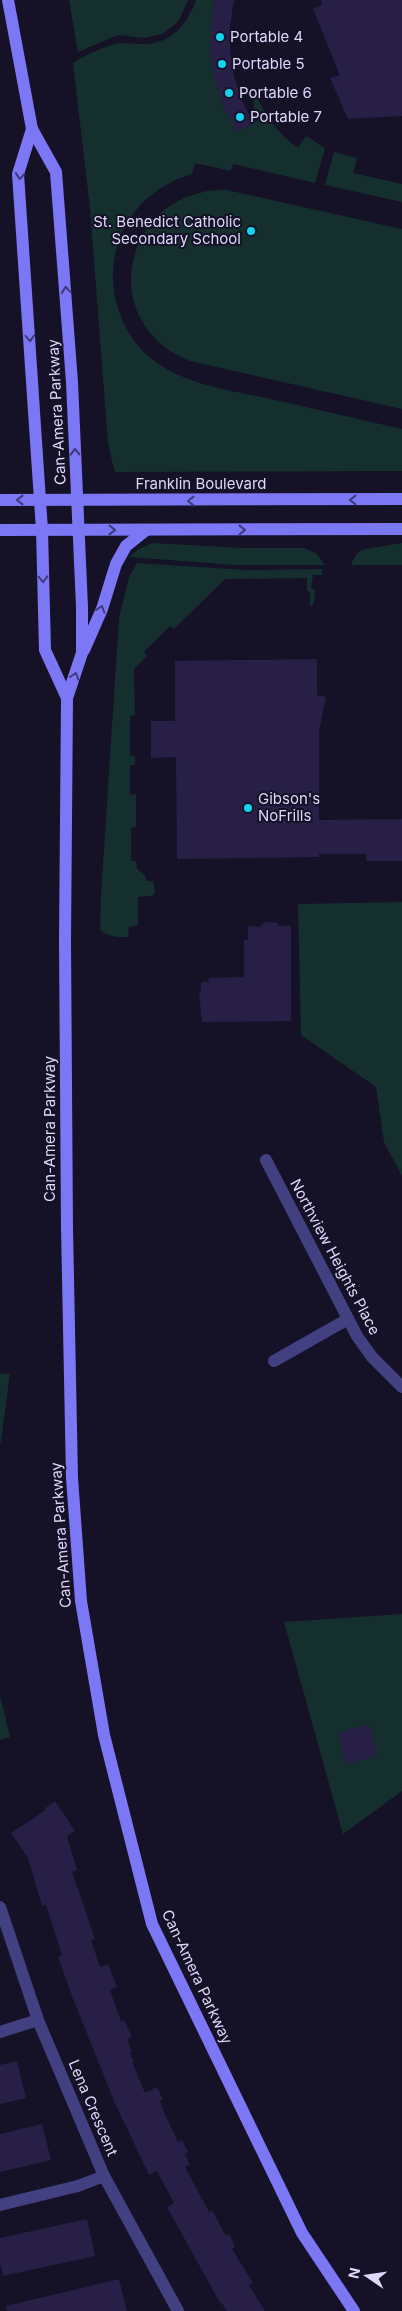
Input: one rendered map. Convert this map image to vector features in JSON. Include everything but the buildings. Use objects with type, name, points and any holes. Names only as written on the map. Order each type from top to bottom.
[{"type":"main road","name":"Can-Amera Parkway","points":[[8,0],[32,129],[56,172],[67,294],[79,530],[82,653],[67,698],[65,951],[68,1346],[72,1469],[81,1601],[104,1735],[152,1924],[302,2233],[354,2311]]},
{"type":"main road","name":"Can-Amera Parkway","points":[[32,129],[18,174],[42,530],[45,650],[67,698]]},
{"type":"main road","name":"Franklin Boulevard","points":[[0,500],[402,499]]},
{"type":"main road","points":[[0,530],[402,529]]},
{"type":"main road","points":[[82,653],[102,610],[116,564],[126,546],[146,530]]},
{"type":"street","name":"Northview Heights Place","points":[[266,1160],[348,1320],[372,1357],[402,1387]]},
{"type":"street","points":[[274,1361],[348,1320]]},
{"type":"street","name":"Lena Crescent","points":[[0,1907],[38,2020],[104,2176],[178,2311]]},
{"type":"street","points":[[0,2032],[38,2020]]},
{"type":"street","points":[[0,2205],[78,2186],[104,2176]]},
{"type":"green space","points":[[69,0],[188,0],[178,22],[162,34],[144,38],[118,35],[78,52]]},
{"type":"green space","points":[[196,0],[215,0],[212,20],[230,23],[211,25],[212,46],[216,77],[224,107],[243,102],[227,111],[238,131],[257,121],[254,114],[253,90],[272,122],[290,142],[298,148],[306,136],[325,148],[315,183],[233,164],[231,171],[195,163],[192,174],[166,185],[154,193],[134,212],[126,224],[116,251],[113,283],[120,314],[132,337],[147,355],[165,368],[186,378],[209,386],[402,429],[402,471],[116,472],[114,470],[108,443],[90,208],[73,63],[112,45],[156,43],[172,36],[188,17]]},
{"type":"green space","points":[[334,152],[357,158],[353,173],[402,184],[402,202],[325,185]]},
{"type":"green space","points":[[227,190],[402,229],[402,409],[190,361],[159,343],[140,318],[132,290],[133,260],[144,233],[164,211],[192,195]]},
{"type":"green space","points":[[152,543],[242,548],[304,548],[317,554],[325,565],[235,565],[129,557],[137,550]]},
{"type":"green space","points":[[402,543],[402,565],[351,565],[355,556],[361,550]]},
{"type":"green space","points":[[137,563],[247,570],[322,569],[322,575],[313,575],[311,588],[315,590],[314,604],[310,606],[307,578],[225,579],[174,629],[170,626],[144,652],[147,656],[134,669],[135,715],[130,716],[130,756],[135,756],[135,765],[130,765],[130,795],[136,794],[136,827],[131,828],[131,861],[136,861],[137,869],[146,876],[146,881],[153,881],[155,893],[152,896],[138,897],[138,925],[129,927],[128,937],[120,937],[100,930],[101,896],[119,618],[129,577]]},
{"type":"green space","points":[[402,902],[402,1176],[384,1142],[376,1087],[301,1035],[298,904]]},
{"type":"green space","points":[[10,1373],[1,1441],[0,1444],[0,1374]]},
{"type":"green space","points":[[402,1614],[402,1791],[343,1834],[284,1622]]},
{"type":"green space","points":[[0,1695],[10,1737],[0,1740]]},
{"type":"place","name":"Portable 4","points":[[220,37]]},
{"type":"place","name":"Portable 5","points":[[222,64]]},
{"type":"place","name":"Portable 6","points":[[229,93]]},
{"type":"place","name":"Portable 7","points":[[240,117]]},
{"type":"place","name":"St. Benedict Catholic Secondary School","points":[[251,231]]},
{"type":"place","name":"Gibson's NoFrills","points":[[248,808]]}]
